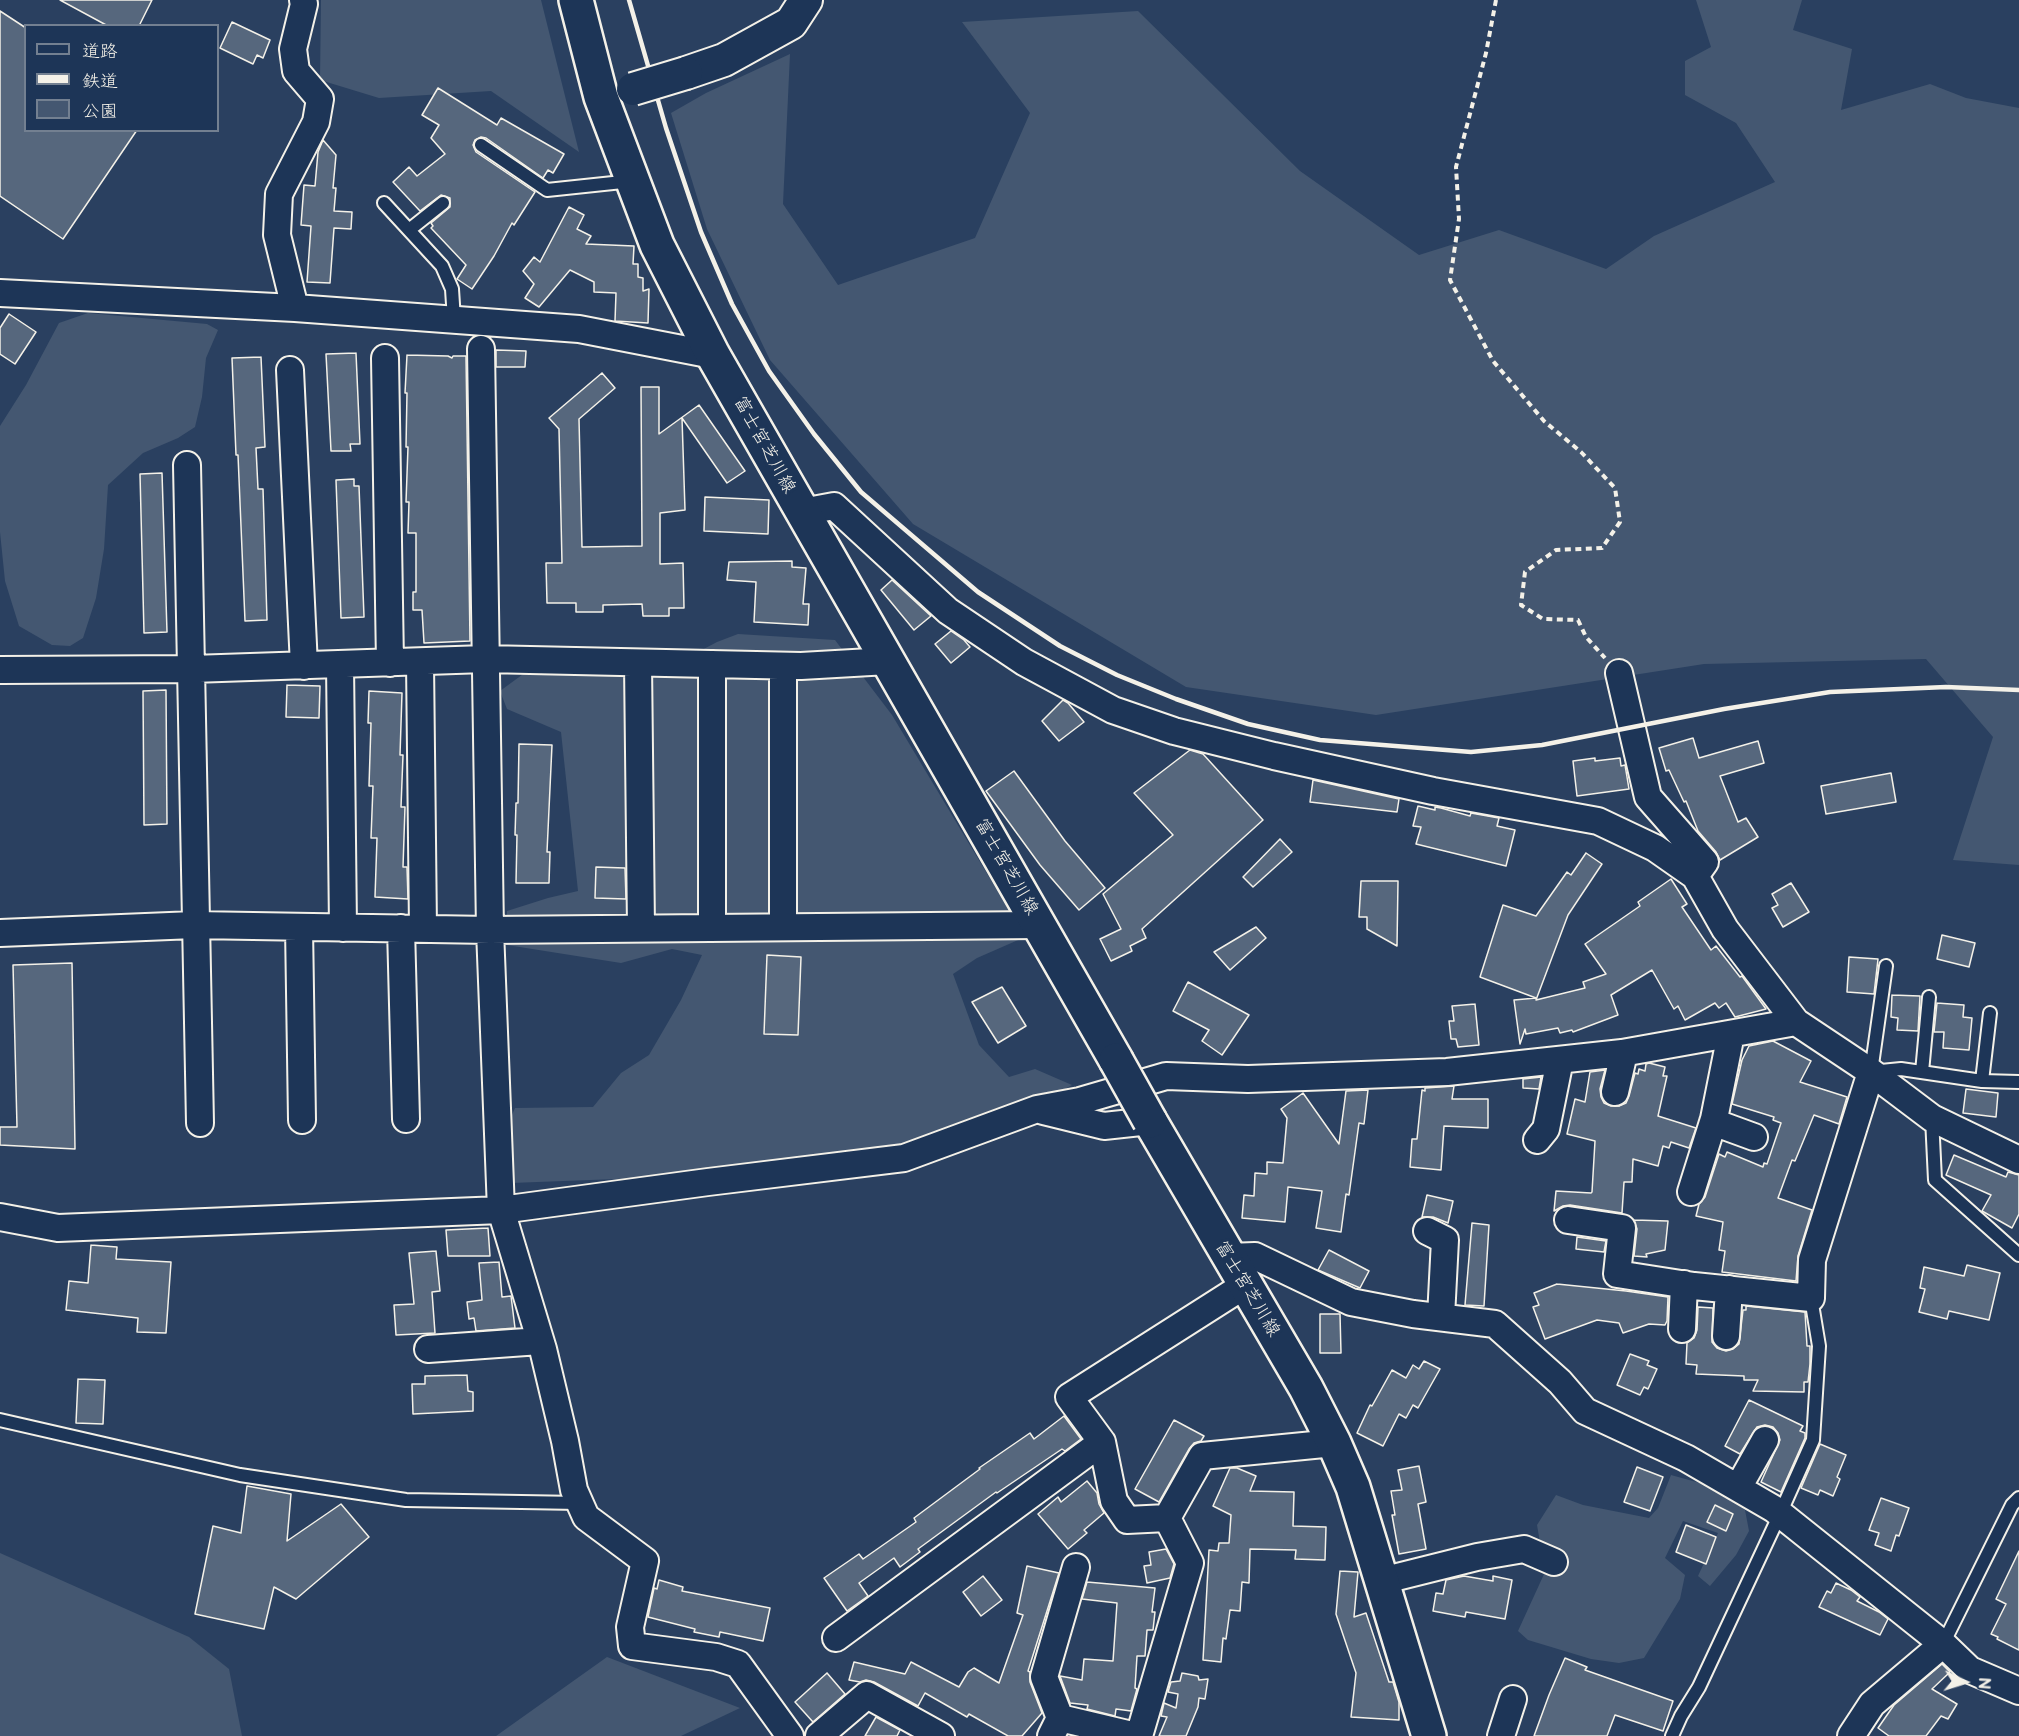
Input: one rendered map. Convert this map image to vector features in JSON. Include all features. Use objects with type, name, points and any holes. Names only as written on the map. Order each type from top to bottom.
[{"type":"main road","name":"富士宮芝川線","points":[[576,0],[601,97],[657,245],[713,355],[1228,1257],[1306,1388],[1334,1443],[1353,1487],[1429,1736]]},
{"type":"street","points":[[295,308],[277,235],[279,195],[316,122],[320,99],[296,71],[293,49],[303,0]]},
{"type":"street","points":[[601,97],[724,60],[791,22],[806,0]]},
{"type":"street","points":[[0,293],[295,308],[579,328],[713,355]]},
{"type":"street","points":[[480,348],[490,930],[501,1210],[540,1341],[565,1441],[574,1490],[579,1503],[586,1517],[645,1561],[630,1627],[632,1646],[716,1657],[738,1664],[790,1736]]},
{"type":"street","points":[[385,358],[390,663]]},
{"type":"street","points":[[290,370],[304,666]]},
{"type":"street","points":[[187,465],[192,669],[194,925],[200,1124]]},
{"type":"street","points":[[802,512],[834,507],[948,611],[1024,662],[1113,710],[1174,730],[1274,756],[1433,791],[1598,820],[1654,848],[1695,876],[1725,929],[1796,1022],[1871,1072],[1932,1118],[2019,1160]]},
{"type":"street","points":[[0,670],[192,669],[485,659],[783,666],[888,661]]},
{"type":"street","points":[[406,1119],[420,662]]},
{"type":"street","points":[[638,663],[641,928]]},
{"type":"street","points":[[340,664],[343,928]]},
{"type":"street","points":[[712,664],[712,928]]},
{"type":"street","points":[[783,666],[783,927]]},
{"type":"street","points":[[1619,673],[1648,797],[1705,862],[1695,876]]},
{"type":"street","points":[[0,933],[194,925],[490,930],[1039,925]]},
{"type":"street","points":[[299,927],[302,1120]]},
{"type":"street","points":[[0,1218],[58,1228],[501,1210],[719,1180],[904,1158],[1037,1109],[1080,1101],[1166,1076],[1248,1079],[1448,1072],[1624,1053],[1796,1022]]},
{"type":"street","points":[[1691,1192],[1713,1122],[1731,1034]]},
{"type":"street","points":[[1616,1092],[1624,1053]]},
{"type":"street","points":[[1537,1140],[1546,1129],[1560,1060]]},
{"type":"street","points":[[1568,1220],[1622,1228],[1617,1274],[1811,1298],[1812,1260],[1871,1072]]},
{"type":"street","points":[[1037,1109],[1104,1126],[1150,1121]]},
{"type":"street","points":[[1713,1122],[1754,1137]]},
{"type":"street","points":[[1427,1231],[1445,1240],[1441,1317]]},
{"type":"street","points":[[1228,1257],[1255,1256],[1351,1302],[1495,1324],[1560,1382],[1586,1411],[1686,1458],[1780,1514],[1943,1644],[1970,1670],[2019,1691]]},
{"type":"street","points":[[1682,1329],[1684,1284]]},
{"type":"street","points":[[1167,1518],[1127,1520],[1114,1501],[1102,1442],[1069,1397],[1245,1285]]},
{"type":"street","points":[[1726,1336],[1729,1289]]},
{"type":"street","points":[[428,1349],[540,1341]]},
{"type":"street","points":[[1738,1488],[1765,1440]]},
{"type":"street","points":[[836,1638],[1102,1442]]},
{"type":"street","points":[[1167,1518],[1202,1456],[1334,1443]]},
{"type":"street","points":[[1076,1568],[1044,1677],[1055,1727],[1138,1736],[1190,1563],[1167,1518]]},
{"type":"street","points":[[1381,1581],[1477,1557],[1524,1549],[1554,1562]]},
{"type":"street","points":[[1851,1736],[1872,1704],[1943,1644]]},
{"type":"street","points":[[819,1736],[867,1695],[941,1736]]},
{"type":"street","points":[[1501,1736],[1513,1699]]},
{"type":"lane","points":[[482,145],[547,190],[633,181]]},
{"type":"lane","points":[[384,203],[442,266],[452,290],[454,320]]},
{"type":"lane","points":[[410,230],[442,203]]},
{"type":"lane","points":[[1886,966],[1871,1072],[1901,1069],[1982,1081],[2019,1082]]},
{"type":"lane","points":[[1922,1072],[1929,997]]},
{"type":"lane","points":[[1982,1081],[1990,1012]]},
{"type":"lane","points":[[1932,1118],[1935,1180],[2019,1255]]},
{"type":"lane","points":[[1672,1736],[1699,1687],[1813,1440],[1819,1346],[1811,1298]]},
{"type":"lane","points":[[0,1420],[240,1475],[406,1500],[579,1503]]},
{"type":"lane","points":[[1943,1644],[2012,1505],[2019,1498]]},
{"type":"path","points":[[1496,0],[1486,53],[1456,167],[1459,219],[1450,280],[1494,362],[1544,421],[1581,452],[1616,488],[1620,522],[1602,549],[1556,550],[1525,572],[1521,605],[1543,619],[1578,620],[1586,637],[1619,673]]},
{"type":"green space","points":[[321,0],[541,0],[579,152],[491,91],[379,98],[320,80]]},
{"type":"green space","points":[[1696,0],[1802,0],[1793,30],[1852,49],[1841,110],[1930,84],[1966,98],[2019,108],[2019,865],[1953,860],[1993,737],[1926,659],[1704,664],[1376,715],[1186,687],[913,524],[770,360],[707,229],[671,113],[706,93],[790,54],[783,204],[838,285],[975,238],[1030,113],[962,22],[1138,11],[1300,171],[1419,255],[1499,230],[1606,269],[1654,236],[1775,182],[1736,123],[1685,95],[1685,61],[1711,47]]},
{"type":"green space","points":[[88,313],[207,324],[218,330],[206,358],[202,397],[195,427],[178,438],[143,453],[108,485],[104,549],[96,598],[83,638],[70,646],[52,645],[19,626],[5,581],[0,532],[0,426],[26,385],[59,323]]},
{"type":"green space","points":[[738,634],[835,640],[892,715],[1025,937],[977,958],[953,974],[979,1045],[1009,1077],[1035,1069],[1072,1085],[986,1135],[696,1176],[511,1183],[498,1148],[515,1108],[593,1107],[621,1073],[649,1055],[681,1000],[702,955],[672,949],[621,963],[507,945],[507,911],[578,891],[561,732],[507,709],[500,691],[541,661],[664,670],[717,642]]},
{"type":"green space","points":[[1671,1475],[1718,1488],[1745,1510],[1749,1531],[1736,1555],[1710,1586],[1698,1576],[1718,1533],[1683,1521],[1665,1558],[1685,1575],[1680,1599],[1644,1658],[1619,1663],[1591,1659],[1528,1640],[1518,1631],[1545,1572],[1537,1525],[1556,1495],[1583,1505],[1649,1518],[1658,1508]]},
{"type":"green space","points":[[0,1553],[189,1637],[229,1669],[242,1736],[0,1736]]},
{"type":"green space","points":[[607,1657],[740,1708],[681,1736],[496,1736]]},
{"type":"building","points":[[60,0],[152,0],[140,24],[104,24]]},
{"type":"building","points":[[0,11],[24,27],[24,132],[136,132],[63,239],[0,196]]},
{"type":"building","points":[[232,22],[270,40],[263,58],[257,55],[253,64],[220,48]]},
{"type":"building","points":[[438,88],[497,125],[501,118],[564,154],[553,173],[548,170],[543,178],[486,138],[481,137],[475,140],[473,145],[476,152],[535,192],[514,225],[512,223],[472,289],[457,279],[466,265],[431,228],[433,226],[431,223],[450,207],[450,198],[441,195],[420,211],[393,182],[409,167],[417,176],[445,154],[431,138],[439,125],[422,115]]},
{"type":"building","points":[[323,140],[336,155],[333,188],[336,188],[334,211],[352,212],[351,229],[334,228],[330,283],[307,282],[311,226],[301,225],[304,185],[315,186],[318,152]]},
{"type":"building","points":[[569,207],[584,215],[577,229],[591,236],[586,244],[634,246],[633,264],[638,264],[638,277],[643,278],[643,291],[649,289],[648,323],[615,321],[616,293],[594,292],[594,282],[570,270],[539,307],[525,298],[534,284],[523,271],[534,257],[540,262]]},
{"type":"building","points":[[9,314],[36,332],[15,364],[0,354],[0,328]]},
{"type":"building","points":[[496,350],[526,351],[525,367],[496,367]]},
{"type":"building","points":[[356,353],[360,444],[350,444],[351,451],[331,451],[326,354]]},
{"type":"building","points":[[407,355],[452,358],[453,356],[466,356],[470,641],[424,643],[422,610],[413,610],[413,592],[416,592],[416,533],[408,533],[409,502],[406,502]]},
{"type":"building","points":[[261,357],[265,447],[256,448],[258,489],[263,489],[267,620],[245,621],[232,358]]},
{"type":"building","points":[[602,373],[615,388],[579,419],[582,547],[642,546],[641,387],[659,387],[659,434],[699,405],[745,471],[727,483],[682,418],[685,510],[660,513],[660,564],[683,563],[684,608],[669,608],[669,616],[643,616],[642,604],[603,605],[603,612],[576,612],[576,603],[547,603],[546,563],[562,563],[559,429],[549,418]]},
{"type":"building","points":[[162,473],[167,632],[144,633],[140,474]]},
{"type":"building","points":[[354,479],[354,486],[359,486],[364,617],[341,618],[336,480]]},
{"type":"building","points":[[705,497],[769,500],[768,534],[704,531]]},
{"type":"building","points":[[792,561],[792,567],[806,568],[803,604],[809,604],[808,625],[754,622],[756,582],[727,580],[729,562]]},
{"type":"building","points":[[892,580],[931,616],[914,630],[881,590]]},
{"type":"building","points":[[951,631],[970,647],[951,663],[935,644]]},
{"type":"building","points":[[287,685],[320,686],[319,718],[286,717]]},
{"type":"building","points":[[166,690],[167,824],[144,825],[143,691]]},
{"type":"building","points":[[369,691],[402,693],[401,807],[405,807],[403,867],[407,867],[408,899],[375,897],[377,838],[371,838],[373,786],[369,786],[371,723],[368,723]]},
{"type":"building","points":[[1063,700],[1084,722],[1059,741],[1042,721]]},
{"type":"building","points":[[1693,738],[1699,758],[1758,741],[1764,763],[1720,776],[1738,822],[1746,818],[1758,837],[1720,860],[1698,831],[1686,801],[1684,802],[1669,770],[1666,771],[1659,748]]},
{"type":"building","points":[[519,744],[552,745],[547,852],[550,852],[549,883],[516,883],[517,835],[515,835]]},
{"type":"building","points":[[1190,750],[1203,754],[1263,820],[1142,929],[1146,938],[1130,946],[1132,951],[1111,961],[1100,939],[1121,929],[1103,894],[1173,835],[1134,793]]},
{"type":"building","points":[[1595,758],[1595,761],[1620,758],[1621,766],[1625,765],[1629,789],[1577,796],[1573,761]]},
{"type":"building","points":[[1014,771],[1065,841],[1105,888],[1079,910],[1040,865],[986,791]]},
{"type":"building","points":[[1891,773],[1896,802],[1826,814],[1821,786]]},
{"type":"building","points":[[1313,780],[1399,799],[1397,812],[1310,802]]},
{"type":"building","points":[[1418,806],[1435,810],[1435,807],[1441,808],[1470,816],[1471,813],[1499,818],[1497,826],[1515,830],[1506,866],[1416,844],[1421,827],[1413,826]]},
{"type":"building","points":[[1280,839],[1292,852],[1253,887],[1243,877]]},
{"type":"building","points":[[1586,853],[1602,864],[1568,915],[1536,1000],[1585,988],[1583,982],[1606,974],[1585,944],[1640,906],[1638,902],[1671,879],[1687,904],[1682,907],[1711,950],[1716,946],[1766,1009],[1735,1017],[1726,1003],[1719,1008],[1715,1003],[1685,1020],[1678,1006],[1674,1009],[1652,970],[1611,995],[1618,1015],[1573,1032],[1572,1030],[1560,1033],[1558,1028],[1526,1034],[1525,1029],[1520,1044],[1514,1000],[1536,998],[1480,977],[1503,905],[1536,916],[1567,872],[1571,875]]},
{"type":"building","points":[[596,867],[625,868],[626,899],[595,898]]},
{"type":"building","points":[[1361,881],[1398,881],[1397,946],[1367,929],[1367,917],[1359,917]]},
{"type":"building","points":[[1791,883],[1809,912],[1783,927],[1772,908],[1778,905],[1772,894]]},
{"type":"building","points":[[1256,927],[1266,938],[1230,970],[1214,952]]},
{"type":"building","points":[[1942,935],[1975,943],[1969,967],[1937,959]]},
{"type":"building","points":[[767,955],[801,957],[798,1035],[764,1034]]},
{"type":"building","points":[[1849,957],[1878,959],[1874,994],[1847,992]]},
{"type":"building","points":[[72,963],[75,1149],[0,1145],[0,1127],[17,1127],[13,965]]},
{"type":"building","points":[[1188,982],[1249,1015],[1222,1055],[1202,1041],[1209,1030],[1173,1011]]},
{"type":"building","points":[[1002,987],[1026,1026],[998,1043],[972,1002]]},
{"type":"building","points":[[1892,995],[1920,996],[1918,1031],[1897,1030],[1898,1018],[1891,1017]]},
{"type":"building","points":[[1937,1003],[1964,1005],[1963,1017],[1972,1018],[1969,1050],[1943,1048],[1944,1032],[1934,1032]]},
{"type":"building","points":[[1475,1004],[1479,1045],[1458,1047],[1456,1039],[1451,1039],[1449,1021],[1454,1021],[1452,1006]]},
{"type":"building","points":[[1773,1041],[1811,1061],[1800,1082],[1847,1097],[1839,1124],[1814,1115],[1795,1161],[1792,1160],[1778,1198],[1812,1210],[1798,1256],[1796,1281],[1722,1272],[1725,1251],[1719,1250],[1723,1222],[1696,1216],[1699,1204],[1705,1197],[1719,1154],[1725,1157],[1727,1152],[1763,1167],[1764,1163],[1767,1164],[1781,1123],[1773,1120],[1774,1117],[1732,1104],[1742,1060],[1749,1046]]},
{"type":"building","points":[[1646,1064],[1665,1067],[1663,1076],[1667,1076],[1658,1116],[1696,1128],[1689,1148],[1671,1142],[1669,1148],[1663,1146],[1658,1166],[1633,1159],[1632,1182],[1624,1182],[1622,1213],[1570,1205],[1554,1211],[1556,1191],[1592,1192],[1595,1141],[1567,1134],[1575,1099],[1585,1102],[1590,1072],[1605,1070],[1600,1089],[1601,1097],[1604,1103],[1619,1106],[1626,1103],[1635,1073],[1638,1074],[1639,1069],[1645,1071]]},
{"type":"building","points":[[1541,1077],[1539,1089],[1523,1088],[1523,1079]]},
{"type":"building","points":[[1454,1086],[1452,1099],[1488,1099],[1488,1128],[1444,1126],[1441,1170],[1410,1167],[1412,1139],[1417,1139],[1422,1090]]},
{"type":"building","points":[[1966,1089],[1998,1093],[1996,1117],[1963,1113]]},
{"type":"building","points":[[1368,1090],[1364,1124],[1359,1123],[1349,1195],[1346,1194],[1341,1232],[1316,1228],[1322,1191],[1288,1187],[1285,1222],[1242,1218],[1244,1195],[1254,1196],[1255,1173],[1267,1174],[1267,1162],[1283,1163],[1287,1118],[1281,1109],[1303,1093],[1339,1144],[1346,1091]]},
{"type":"building","points":[[1954,1155],[2006,1177],[2008,1172],[2019,1175],[2019,1214],[2012,1228],[1982,1211],[1991,1195],[1946,1175]]},
{"type":"building","points":[[1427,1195],[1453,1201],[1448,1223],[1433,1217],[1422,1217]]},
{"type":"building","points":[[1634,1220],[1668,1221],[1665,1250],[1646,1254],[1647,1257],[1634,1256],[1637,1229]]},
{"type":"building","points":[[1472,1223],[1489,1225],[1484,1306],[1465,1305]]},
{"type":"building","points":[[488,1228],[490,1256],[448,1256],[446,1230]]},
{"type":"building","points":[[1577,1237],[1606,1241],[1604,1252],[1576,1249]]},
{"type":"building","points":[[91,1245],[117,1247],[116,1259],[171,1262],[166,1333],[137,1332],[138,1318],[66,1310],[69,1281],[88,1283]]},
{"type":"building","points":[[1329,1250],[1369,1271],[1360,1288],[1318,1270]]},
{"type":"building","points":[[436,1251],[440,1291],[432,1292],[435,1333],[396,1335],[394,1305],[414,1304],[409,1253]]},
{"type":"building","points":[[499,1262],[502,1297],[511,1296],[515,1328],[476,1331],[474,1318],[469,1319],[467,1302],[482,1300],[479,1263]]},
{"type":"building","points":[[1967,1265],[2000,1273],[1989,1320],[1949,1311],[1947,1319],[1919,1312],[1925,1289],[1920,1288],[1924,1267],[1964,1276]]},
{"type":"building","points":[[1557,1284],[1668,1297],[1667,1321],[1665,1325],[1649,1324],[1623,1333],[1619,1323],[1597,1320],[1545,1339],[1533,1307],[1539,1305],[1534,1293]]},
{"type":"building","points":[[1746,1306],[1805,1312],[1810,1364],[1808,1382],[1804,1382],[1804,1392],[1753,1391],[1758,1380],[1744,1380],[1744,1376],[1696,1374],[1697,1365],[1686,1364],[1687,1343],[1694,1338],[1697,1330],[1698,1307],[1713,1308],[1712,1342],[1717,1348],[1726,1351],[1739,1344],[1743,1310],[1746,1310]]},
{"type":"building","points":[[1320,1314],[1340,1314],[1341,1353],[1320,1353]]},
{"type":"building","points":[[1630,1354],[1649,1361],[1647,1365],[1657,1369],[1648,1389],[1644,1387],[1640,1395],[1617,1385]]},
{"type":"building","points":[[1424,1361],[1440,1369],[1418,1408],[1413,1405],[1406,1418],[1399,1414],[1383,1446],[1357,1433],[1370,1405],[1372,1406],[1392,1370],[1406,1378],[1413,1365],[1419,1369]]},
{"type":"building","points":[[467,1375],[468,1391],[473,1392],[473,1411],[413,1414],[412,1384],[425,1384],[425,1376]]},
{"type":"building","points":[[78,1379],[105,1380],[103,1424],[76,1423]]},
{"type":"building","points":[[1749,1400],[1803,1426],[1800,1431],[1805,1433],[1805,1438],[1781,1492],[1761,1482],[1780,1440],[1773,1427],[1765,1425],[1757,1427],[1740,1454],[1725,1446]]},
{"type":"building","points":[[1064,1416],[1081,1439],[996,1492],[918,1549],[920,1552],[900,1567],[894,1558],[859,1583],[868,1596],[847,1611],[824,1578],[859,1554],[863,1559],[916,1522],[914,1518],[979,1468],[1030,1433],[1034,1439]]},
{"type":"building","points":[[1174,1420],[1204,1436],[1201,1441],[1194,1443],[1189,1449],[1159,1502],[1135,1489]]},
{"type":"building","points":[[1820,1444],[1846,1455],[1837,1477],[1840,1479],[1833,1496],[1820,1490],[1818,1495],[1801,1488]]},
{"type":"building","points":[[1419,1466],[1426,1502],[1418,1504],[1426,1549],[1399,1554],[1392,1515],[1395,1515],[1391,1491],[1402,1490],[1398,1470]]},
{"type":"building","points":[[1637,1467],[1663,1477],[1650,1511],[1624,1502]]},
{"type":"building","points":[[1230,1468],[1237,1468],[1256,1476],[1250,1491],[1294,1492],[1293,1526],[1326,1527],[1325,1560],[1295,1559],[1296,1550],[1250,1549],[1249,1583],[1242,1582],[1240,1611],[1230,1610],[1226,1639],[1223,1638],[1221,1662],[1203,1660],[1209,1550],[1218,1551],[1219,1543],[1229,1543],[1231,1515],[1213,1506]]},
{"type":"building","points":[[1087,1481],[1097,1493],[1104,1513],[1084,1530],[1087,1533],[1068,1549],[1038,1514],[1058,1497],[1061,1502]]},
{"type":"building","points":[[247,1486],[291,1494],[287,1541],[341,1504],[369,1537],[296,1599],[274,1587],[264,1629],[195,1614],[213,1526],[241,1533]]},
{"type":"building","points":[[1881,1498],[1909,1508],[1891,1551],[1875,1545],[1879,1533],[1869,1530]]},
{"type":"building","points":[[1715,1505],[1733,1514],[1726,1531],[1707,1522]]},
{"type":"building","points":[[1686,1525],[1716,1537],[1706,1564],[1676,1552]]},
{"type":"building","points":[[1166,1549],[1174,1564],[1170,1578],[1147,1583],[1144,1566],[1151,1565],[1149,1552]]},
{"type":"building","points":[[2019,1551],[2019,1650],[1991,1634],[2006,1604],[1996,1599]]},
{"type":"building","points":[[1027,1566],[1059,1573],[1028,1671],[1042,1713],[1022,1736],[1008,1736],[969,1714],[967,1717],[925,1693],[918,1706],[874,1682],[849,1680],[854,1662],[905,1674],[911,1662],[959,1687],[968,1672],[974,1668],[999,1683],[1023,1615],[1017,1613]]},
{"type":"building","points":[[1340,1571],[1358,1572],[1354,1617],[1366,1613],[1389,1682],[1393,1682],[1399,1702],[1399,1720],[1351,1717],[1356,1673],[1336,1614]]},
{"type":"building","points":[[983,1576],[1002,1600],[981,1616],[963,1592]]},
{"type":"building","points":[[1464,1576],[1493,1581],[1493,1576],[1512,1580],[1505,1619],[1466,1612],[1465,1617],[1433,1611],[1436,1593],[1443,1594],[1446,1580]]},
{"type":"building","points":[[659,1580],[683,1587],[682,1591],[770,1608],[763,1641],[720,1632],[719,1637],[694,1632],[695,1629],[648,1617],[654,1588],[657,1589]]},
{"type":"building","points":[[1087,1582],[1155,1588],[1152,1612],[1155,1612],[1153,1630],[1147,1630],[1145,1656],[1137,1656],[1135,1688],[1137,1689],[1131,1711],[1116,1709],[1115,1716],[1087,1709],[1088,1705],[1070,1703],[1060,1676],[1082,1680],[1084,1659],[1113,1661],[1117,1603],[1082,1599]]},
{"type":"building","points":[[1836,1583],[1860,1597],[1857,1601],[1888,1619],[1880,1635],[1819,1607],[1827,1591],[1831,1593]]},
{"type":"building","points":[[1565,1658],[1587,1667],[1585,1670],[1673,1701],[1663,1731],[1615,1715],[1607,1736],[1534,1736]]},
{"type":"building","points":[[1942,1664],[1950,1672],[1932,1689],[1957,1704],[1948,1719],[1941,1716],[1926,1736],[1889,1736],[1878,1728],[1894,1705]]},
{"type":"building","points":[[827,1673],[845,1694],[813,1722],[795,1702]]},
{"type":"building","points":[[1182,1673],[1198,1676],[1199,1680],[1208,1679],[1205,1699],[1199,1698],[1198,1707],[1186,1736],[1159,1736],[1167,1717],[1161,1716],[1164,1703],[1176,1708],[1178,1694],[1168,1692],[1171,1682],[1180,1681]]},
{"type":"building","points":[[876,1717],[900,1730],[897,1736],[865,1736]]},
{"type":"railway","points":[[629,0],[666,128],[701,232],[732,304],[769,371],[814,434],[861,492],[978,592],[1060,646],[1117,675],[1176,699],[1248,724],[1320,740],[1471,752],[1542,745],[1724,709],[1830,692],[1946,687],[2019,690]]}]
